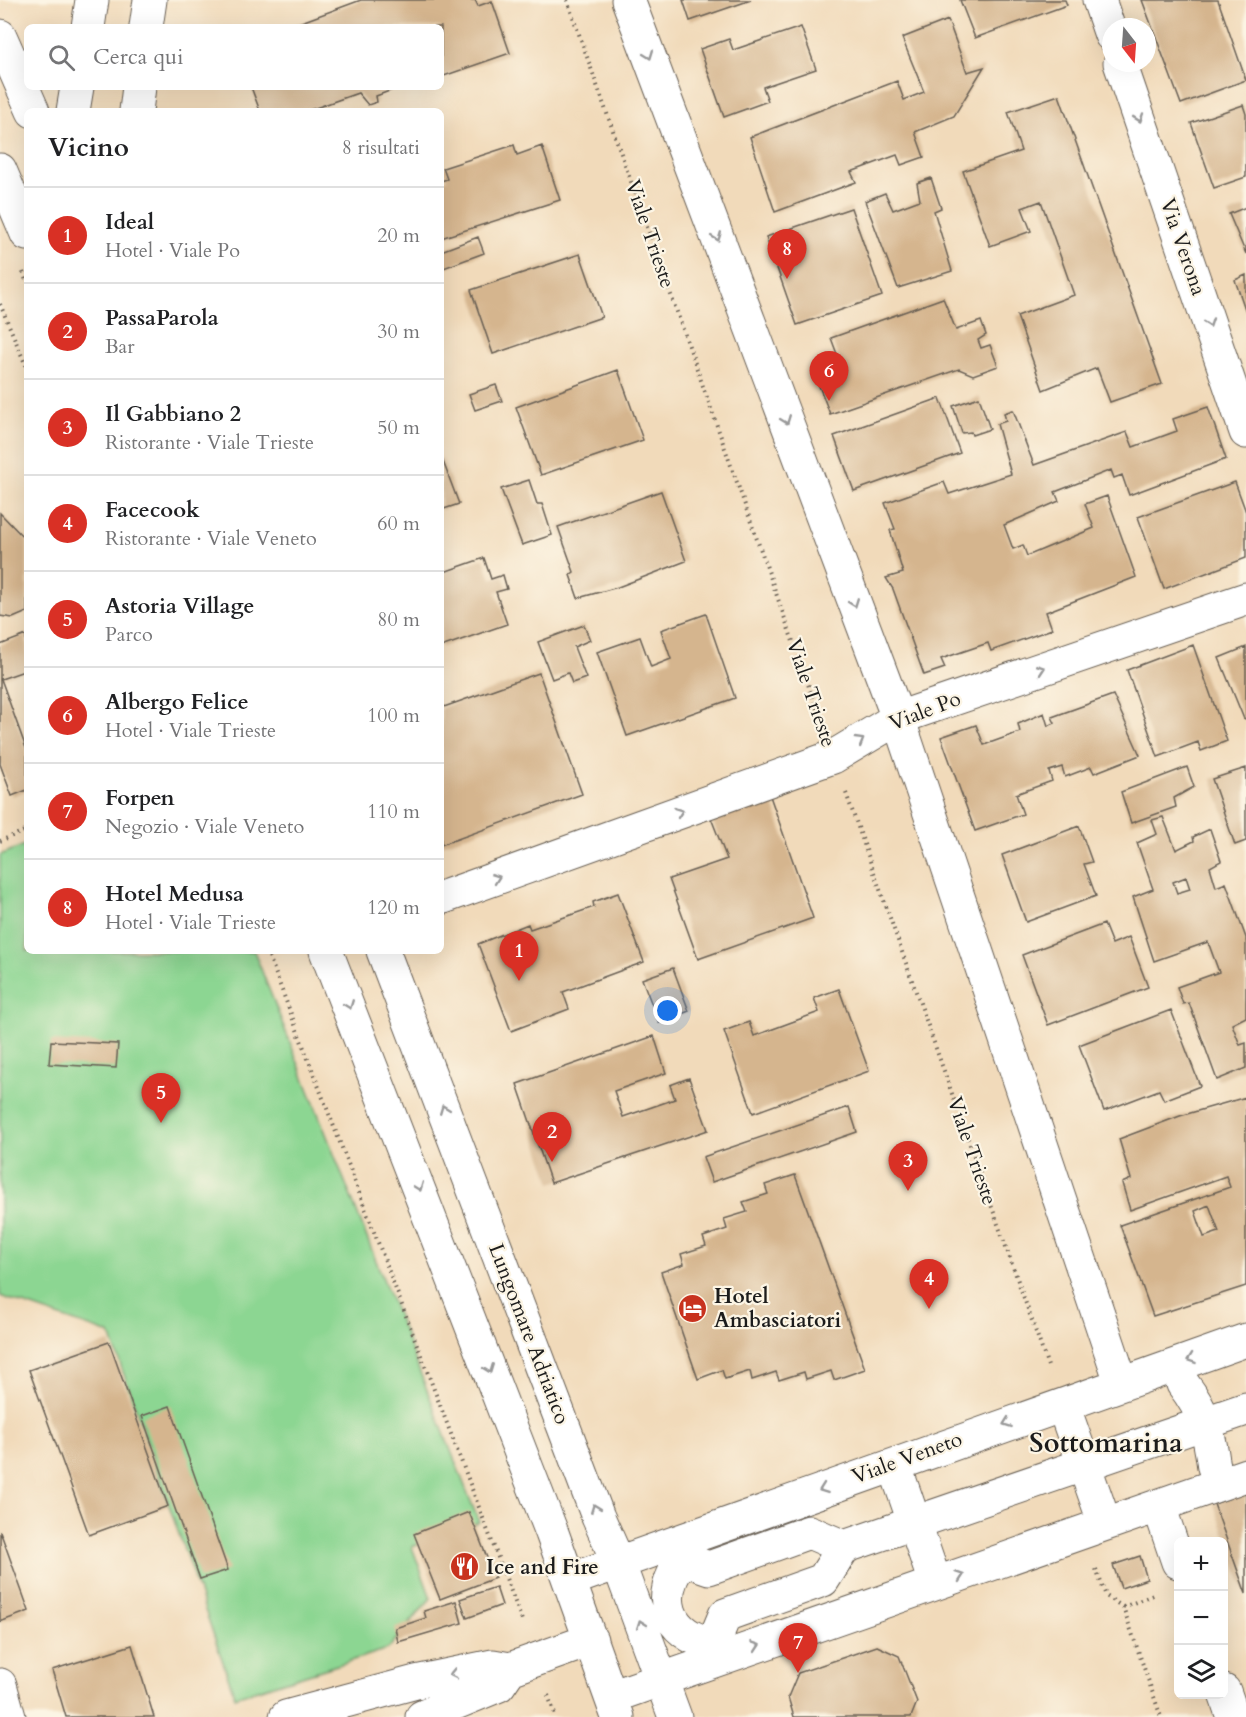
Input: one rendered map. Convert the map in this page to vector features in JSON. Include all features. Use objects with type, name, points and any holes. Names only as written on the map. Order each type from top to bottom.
[{"type":"street","points":[[88,24],[92,0]]},
{"type":"street","points":[[146,24],[150,0]]},
{"type":"street","points":[[628,0],[897,718],[1121,1382]]},
{"type":"street","points":[[1099,0],[1105,18]]},
{"type":"street","points":[[0,36],[18,96]]},
{"type":"street","name":"Via Verona","points":[[1123,72],[1246,432]]},
{"type":"street","points":[[74,108],[76,90]]},
{"type":"street","points":[[136,108],[139,90]]},
{"type":"street","points":[[0,170],[24,227]]},
{"type":"street","name":"Viale Po","points":[[444,897],[833,757],[897,718],[1246,599]]},
{"type":"street","points":[[327,954],[570,1580],[614,1707],[661,1679],[1246,1475]]},
{"type":"street","name":"Lungomare Adriatico","points":[[384,954],[598,1517],[618,1562],[675,1717]]},
{"type":"street","name":"Viale Veneto","points":[[570,1580],[1121,1382],[1246,1340]]},
{"type":"street","points":[[1183,1384],[1200,1407],[1206,1423],[1214,1467]]},
{"type":"street","points":[[844,1547],[809,1532],[709,1568],[683,1559],[670,1576],[666,1593],[670,1611],[680,1628],[695,1640],[713,1644],[725,1615],[824,1580],[844,1547],[1246,1409]]},
{"type":"street","points":[[1069,1422],[1098,1507]]},
{"type":"street","points":[[900,1481],[930,1568]]},
{"type":"street","points":[[1159,1506],[1174,1548]]},
{"type":"street","points":[[286,1717],[493,1665],[510,1669],[591,1640]]},
{"type":"street","points":[[365,1717],[398,1708],[426,1715],[499,1684],[510,1669]]},
{"type":"street","points":[[0,1685],[9,1717]]},
{"type":"street","points":[[1227,1699],[1233,1717]]},
{"type":"path","name":"Viale Trieste","points":[[567,0],[1051,1374]]},
{"type":"path","points":[[0,304],[24,361]]},
{"type":"path","points":[[0,840],[24,831]]},
{"type":"path","points":[[268,954],[523,1625]]},
{"type":"path","points":[[1096,1563],[1096,1573],[1106,1596],[1123,1607],[1161,1717]]},
{"type":"path","points":[[1123,1607],[1158,1593]]},
{"type":"path","points":[[545,1685],[556,1717]]},
{"type":"green space","points":[[24,845],[24,954],[255,954],[479,1522],[412,1547],[431,1598],[388,1649],[235,1697],[110,1334],[0,1296],[0,855]]},
{"type":"building","points":[[361,0],[475,0],[478,6],[492,1],[510,53],[444,76],[444,24],[296,24]]},
{"type":"building","points":[[683,0],[751,0],[690,21]]},
{"type":"building","points":[[960,0],[1065,0],[1067,5],[975,38]]},
{"type":"building","points":[[1142,0],[1218,0],[1246,80],[1181,104],[1156,37],[1156,18],[1149,18]]},
{"type":"building","points":[[948,20],[967,72],[984,67],[954,116],[915,132],[924,157],[901,165],[897,155],[851,172],[856,182],[775,212],[750,137],[897,81],[904,100],[924,92],[902,38]]},
{"type":"building","points":[[801,27],[816,69],[763,87],[768,101],[724,117],[700,49],[729,39],[733,50]]},
{"type":"building","points":[[252,90],[392,90],[376,96],[377,102],[368,105],[358,93],[316,108],[259,108]]},
{"type":"building","points":[[1059,95],[1162,384],[1110,402],[1097,368],[1043,390],[1017,316],[1074,295],[1041,201],[1022,208],[1031,231],[990,246],[963,171],[1021,151],[1008,112]]},
{"type":"building","points":[[1243,105],[1246,114],[1246,177],[1214,188],[1191,123]]},
{"type":"building","points":[[514,145],[517,155],[542,146],[560,200],[444,237],[444,180],[447,179],[444,168]]},
{"type":"building","points":[[931,178],[941,208],[934,211],[952,271],[898,288],[865,201],[885,193],[893,210],[920,200],[917,183]]},
{"type":"building","points":[[1246,207],[1246,254],[1229,214]]},
{"type":"building","points":[[851,208],[882,296],[797,325],[766,237]]},
{"type":"building","points":[[478,237],[484,253],[444,268],[444,250]]},
{"type":"building","points":[[580,254],[602,317],[493,354],[471,290]]},
{"type":"building","points":[[1246,275],[1246,312],[1235,280]]},
{"type":"building","points":[[943,298],[956,330],[981,321],[986,335],[978,340],[981,348],[990,345],[998,366],[973,375],[959,369],[830,414],[817,381],[843,370],[831,338]]},
{"type":"building","points":[[618,370],[643,440],[541,475],[516,407]]},
{"type":"building","points":[[496,385],[502,401],[475,410],[469,394]]},
{"type":"building","points":[[979,397],[990,429],[972,435],[971,432],[962,433],[953,406]]},
{"type":"building","points":[[940,398],[960,453],[854,491],[834,436]]},
{"type":"building","points":[[1208,407],[1226,459],[1129,495],[1122,475],[1114,478],[1111,470],[1055,492],[1059,501],[1004,525],[1013,549],[1023,545],[1027,556],[1094,528],[1085,504],[1107,496],[1136,577],[1046,612],[1052,629],[991,651],[988,643],[941,659],[945,668],[924,675],[893,589],[886,578],[903,573],[890,530],[895,529],[885,503],[944,482],[949,494],[1011,474],[997,424],[1006,421],[1004,413],[1013,410],[1034,465],[1127,432],[1133,447],[1177,431],[1173,419]]},
{"type":"building","points":[[444,464],[459,504],[444,509]]},
{"type":"building","points":[[529,480],[537,504],[542,504],[552,535],[522,545],[501,489]]},
{"type":"building","points":[[1235,482],[1246,512],[1246,558],[1164,589],[1138,517]]},
{"type":"building","points":[[661,491],[686,561],[618,587],[578,598],[570,575],[574,572],[558,527]]},
{"type":"building","points":[[0,513],[24,538],[24,613],[13,618],[0,616]]},
{"type":"building","points":[[484,558],[491,579],[503,575],[507,589],[496,592],[507,624],[444,646],[444,572]]},
{"type":"building","points":[[706,614],[735,698],[627,736],[597,652],[640,637],[651,667],[671,659],[661,630]]},
{"type":"building","points":[[584,625],[590,640],[574,647],[586,678],[572,683],[568,673],[552,679],[538,642]]},
{"type":"building","points":[[24,636],[24,671],[1,679],[24,743],[24,791],[12,796],[0,764],[0,645]]},
{"type":"building","points":[[1193,645],[1227,741],[1201,751],[1198,742],[1158,757],[1127,670]]},
{"type":"building","points":[[1246,647],[1246,718],[1244,719],[1219,658]]},
{"type":"building","points":[[539,673],[582,794],[444,844],[444,707]]},
{"type":"building","points":[[1113,695],[1140,755],[1094,773],[1091,767],[1065,777],[1062,767],[1049,771],[1052,781],[1016,794],[1023,814],[975,831],[941,737],[976,725],[984,745],[1020,732],[1018,724],[1044,713],[1048,726],[1055,723],[1052,717]]},
{"type":"building","points":[[1187,767],[1194,787],[1174,798],[1176,807],[1131,823],[1121,792]]},
{"type":"building","points":[[1246,768],[1246,841],[1235,845],[1212,779]]},
{"type":"building","points":[[770,796],[813,918],[698,959],[669,879],[727,859],[711,818]]},
{"type":"building","points":[[1163,817],[1176,850],[1194,841],[1193,837],[1210,829],[1221,861],[1210,867],[1216,887],[1226,883],[1246,938],[1246,1017],[1232,1024],[1240,1045],[1246,1043],[1246,1068],[1217,1080],[1189,1003],[1183,1004],[1177,987],[1219,972],[1208,942],[1154,961],[1133,897],[1153,889],[1137,843],[1157,834],[1152,820]],"holes":[[[1186,877],[1190,889],[1177,893],[1173,882]]]},
{"type":"building","points":[[1079,826],[1092,862],[1084,864],[1096,896],[1026,922],[1002,855]]},
{"type":"building","points":[[618,893],[644,962],[563,992],[569,1009],[511,1031],[478,944],[528,924],[530,929],[594,907],[593,902]]},
{"type":"building","points":[[1104,924],[1112,944],[1129,937],[1148,987],[1048,1025],[1022,955]]},
{"type":"building","points":[[673,968],[689,1011],[659,1023],[642,979]]},
{"type":"building","points":[[839,989],[869,1071],[753,1113],[724,1031],[749,1022],[754,1036],[819,1012],[814,998]]},
{"type":"building","points":[[1171,1010],[1200,1086],[1164,1100],[1159,1090],[1104,1111],[1079,1045]]},
{"type":"building","points":[[654,1036],[666,1073],[614,1091],[623,1117],[675,1099],[670,1085],[689,1078],[708,1130],[551,1183],[517,1084]]},
{"type":"building","points":[[51,1041],[118,1044],[116,1068],[49,1064]]},
{"type":"building","points":[[1246,1097],[1246,1286],[1153,1316],[1120,1225],[1230,1187],[1226,1176],[1130,1210],[1122,1183],[1131,1179],[1119,1139],[1180,1116]],"holes":[[[1209,1205],[1219,1232],[1204,1237],[1195,1211]]]},
{"type":"building","points":[[849,1107],[857,1132],[712,1182],[703,1157]]},
{"type":"building","points":[[795,1175],[865,1369],[834,1380],[831,1371],[806,1379],[804,1372],[779,1380],[776,1372],[752,1380],[750,1371],[725,1379],[722,1370],[698,1379],[661,1272],[684,1264],[681,1254],[706,1246],[703,1237],[727,1229],[724,1219],[747,1212],[743,1202],[768,1194],[765,1185]]},
{"type":"building","points":[[109,1342],[168,1506],[89,1535],[29,1370]]},
{"type":"building","points":[[170,1406],[228,1570],[200,1579],[142,1416]]},
{"type":"building","points":[[1246,1492],[1246,1594],[1228,1543],[1228,1537],[1226,1537],[1214,1504]]},
{"type":"building","points":[[469,1512],[495,1578],[440,1599],[414,1534]]},
{"type":"building","points":[[0,1531],[29,1611],[0,1622]]},
{"type":"building","points":[[1140,1556],[1147,1579],[1121,1588],[1113,1565]]},
{"type":"building","points":[[496,1587],[502,1605],[467,1618],[460,1599]]},
{"type":"building","points":[[456,1601],[462,1623],[398,1642],[395,1628],[426,1618],[424,1611]]},
{"type":"building","points":[[132,1645],[154,1717],[66,1717],[52,1670]]},
{"type":"building","points":[[877,1646],[899,1656],[917,1702],[911,1717],[794,1717],[788,1697],[798,1673]]},
{"type":"place","name":"Hotel Medusa","points":[[787,279]]},
{"type":"place","name":"Albergo Felice","points":[[829,401]]},
{"type":"place","name":"Ideal","points":[[519,981]]},
{"type":"place","name":"Astoria Village","points":[[161,1123]]},
{"type":"place","name":"PassaParola","points":[[552,1162]]},
{"type":"place","name":"Il Gabbiano 2","points":[[908,1191]]},
{"type":"place","name":"Hotel Ambasciatori","points":[[693,1308]]},
{"type":"place","name":"Facecook","points":[[929,1309]]},
{"type":"place","name":"Ice and Fire","points":[[465,1567]]},
{"type":"place","name":"Forpen","points":[[798,1673]]},
{"type":"district","name":"Sottomarina","points":[[1106,1443]]}]
